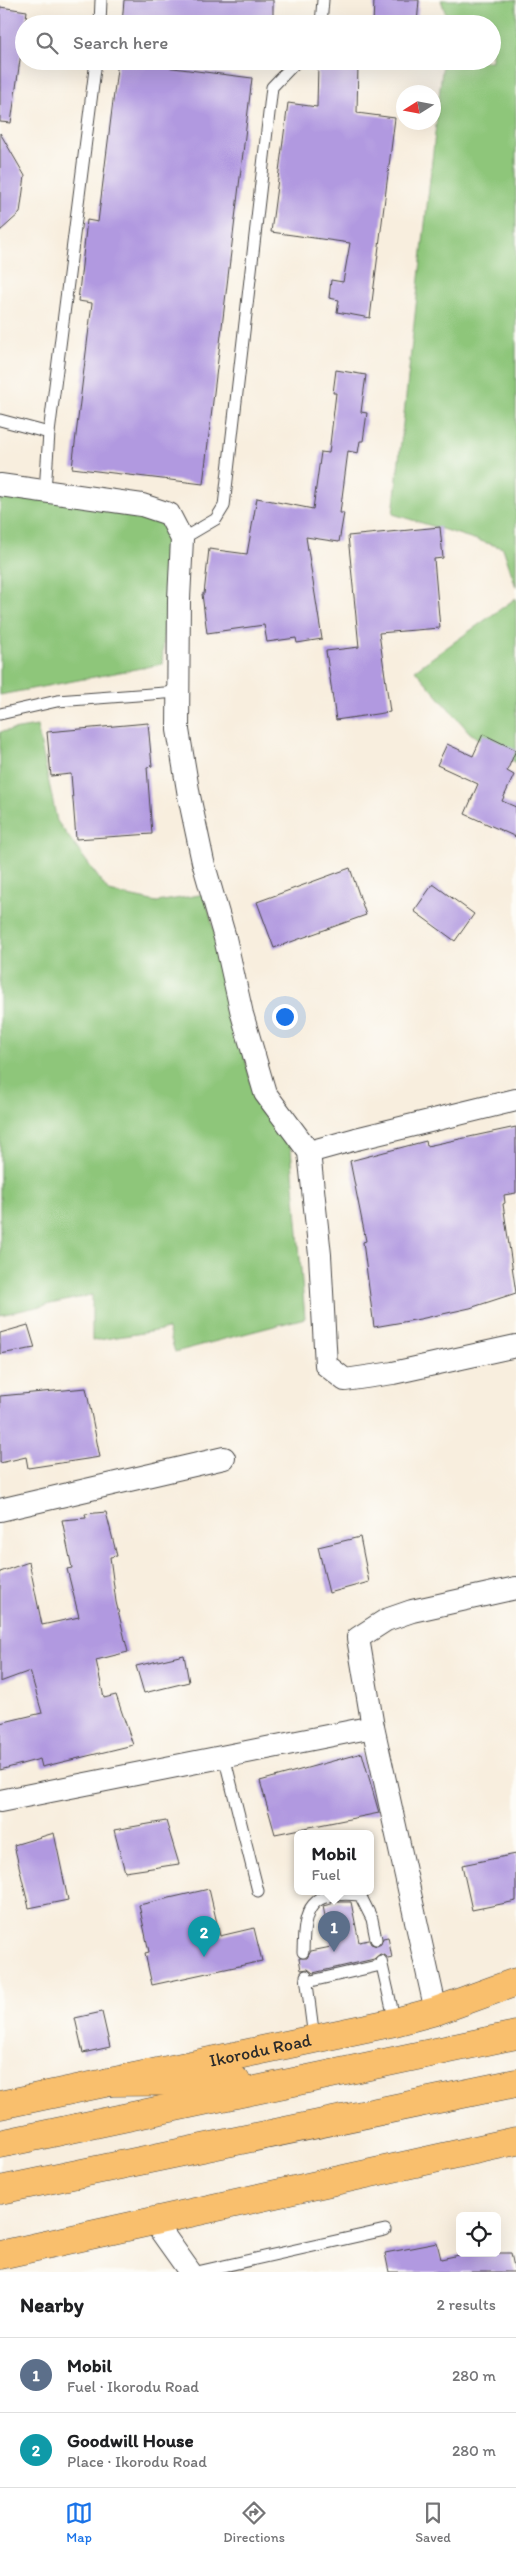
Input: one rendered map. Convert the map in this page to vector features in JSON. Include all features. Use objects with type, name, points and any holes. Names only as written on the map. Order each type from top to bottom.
[{"type":"main road","name":"Ikorodu Road","points":[[0,2105],[395,2022],[436,2011],[516,1982]]},
{"type":"main road","points":[[0,2144],[516,2035]]},
{"type":"main road","points":[[109,2082],[293,2081]]},
{"type":"main road","points":[[0,2190],[516,2083]]},
{"type":"main road","points":[[0,2255],[516,2141]]},
{"type":"street","points":[[0,485],[142,505],[169,514],[182,539],[179,599],[178,730],[188,796],[225,938],[242,1014],[265,1093],[309,1152],[320,1256],[326,1365],[345,1380],[393,1372],[516,1346]]},
{"type":"street","points":[[309,1152],[516,1100]]},
{"type":"street","points":[[0,1510],[224,1458]]},
{"type":"street","points":[[436,2011],[373,1727],[358,1638],[386,1620],[412,1611],[516,1588]]},
{"type":"street","points":[[0,1800],[373,1727]]},
{"type":"street","points":[[153,2220],[190,2272]]},
{"type":"lane","points":[[100,15],[101,0]]},
{"type":"lane","points":[[322,15],[323,0]]},
{"type":"lane","points":[[45,491],[49,433],[95,70]]},
{"type":"lane","points":[[182,539],[216,519],[224,506],[272,87],[288,70]]},
{"type":"lane","points":[[0,420],[49,433]]},
{"type":"lane","points":[[0,714],[57,701],[178,692]]},
{"type":"lane","points":[[224,1756],[258,1891]]},
{"type":"lane","points":[[303,1952],[303,1927],[308,1909],[318,1900],[334,1895]]},
{"type":"lane","points":[[360,1895],[372,1919],[376,1939]]},
{"type":"lane","points":[[314,2038],[307,1978],[381,1963],[395,2022]]},
{"type":"lane","points":[[197,2272],[385,2230]]},
{"type":"green space","points":[[441,0],[516,0],[516,587],[503,548],[393,514],[435,130],[441,130],[442,70],[501,70],[501,15],[446,15]]},
{"type":"green space","points":[[0,488],[172,516],[162,664],[0,695]]},
{"type":"green space","points":[[516,598],[516,763],[470,733],[415,670]]},
{"type":"green space","points":[[37,726],[57,821],[109,892],[157,902],[205,894],[257,1107],[290,1136],[305,1318],[175,1352],[168,1329],[92,1341],[92,1295],[0,1315],[0,732]]},
{"type":"building","points":[[124,0],[273,0],[273,15],[123,15]]},
{"type":"building","points":[[374,0],[419,0],[418,15],[373,15]]},
{"type":"building","points":[[0,7],[27,11],[26,15],[15,15],[15,70],[19,70],[11,123],[0,122]]},
{"type":"building","points":[[117,70],[189,70],[252,78],[203,484],[72,468],[92,303],[78,301],[87,220],[98,222]]},
{"type":"building","points":[[318,70],[358,70],[357,113],[395,118],[370,318],[337,312],[339,300],[329,298],[331,280],[343,282],[350,243],[271,232],[288,103],[317,107]]},
{"type":"building","points":[[0,133],[25,176],[20,213],[0,231]]},
{"type":"building","points":[[336,370],[366,375],[361,412],[367,413],[363,441],[360,441],[358,453],[348,451],[340,513],[344,513],[339,542],[306,537],[322,639],[297,643],[296,638],[267,642],[264,625],[207,633],[202,594],[204,594],[209,549],[247,554],[257,498],[313,509],[321,452],[329,453],[336,393],[333,393]]},
{"type":"building","points":[[440,527],[443,558],[434,559],[440,628],[379,633],[390,712],[336,720],[326,651],[359,647],[348,536]]},
{"type":"building","points":[[148,723],[152,766],[147,767],[152,834],[76,839],[71,774],[51,776],[47,732]]},
{"type":"building","points":[[483,734],[516,750],[507,771],[514,775],[502,801],[516,807],[516,837],[465,814],[478,784],[437,765],[447,744],[473,756]]},
{"type":"building","points":[[350,868],[366,915],[274,948],[257,902]]},
{"type":"building","points":[[433,884],[474,914],[455,941],[414,911]]},
{"type":"building","points":[[516,1127],[516,1193],[504,1195],[505,1203],[503,1204],[516,1293],[470,1308],[374,1327],[363,1242],[366,1241],[350,1161],[426,1141],[427,1146]]},
{"type":"building","points":[[28,1325],[35,1348],[0,1354],[0,1333]]},
{"type":"building","points":[[86,1388],[100,1457],[28,1468],[26,1457],[0,1463],[0,1396]]},
{"type":"building","points":[[106,1512],[117,1556],[110,1557],[116,1602],[128,1652],[96,1660],[104,1698],[116,1695],[133,1745],[42,1767],[40,1759],[0,1770],[0,1723],[42,1713],[30,1671],[0,1682],[0,1572],[29,1562],[42,1625],[79,1617],[67,1569],[72,1568],[62,1520],[86,1518],[85,1514]]},
{"type":"building","points":[[360,1537],[369,1582],[329,1593],[318,1547]]},
{"type":"building","points":[[184,1655],[189,1682],[144,1693],[136,1666]]},
{"type":"building","points":[[362,1753],[379,1813],[275,1834],[260,1781]]},
{"type":"building","points":[[166,1821],[179,1864],[125,1872],[114,1830]]},
{"type":"building","points":[[54,1833],[68,1900],[29,1908],[14,1845]]},
{"type":"building","points":[[516,1854],[516,1901],[472,1910],[462,1865]]},
{"type":"building","points":[[209,1889],[220,1936],[254,1928],[262,1961],[152,1985],[145,1953],[149,1952],[139,1905]]},
{"type":"building","points":[[339,1902],[351,1902],[359,1942],[369,1940],[371,1944],[377,1946],[381,1944],[383,1938],[388,1937],[392,1958],[388,1959],[380,1954],[374,1959],[313,1973],[308,1969],[301,1970],[299,1958],[307,1958],[311,1951],[331,1947],[323,1906]]},
{"type":"building","points":[[102,2012],[110,2047],[83,2053],[75,2018]]},
{"type":"building","points":[[437,2243],[441,2259],[456,2256],[501,2257],[501,2253],[511,2253],[515,2272],[389,2272],[385,2253]]},
{"type":"place","name":"Mobil","points":[[334,1952]]},
{"type":"place","name":"Goodwill House","points":[[204,1957]]}]
